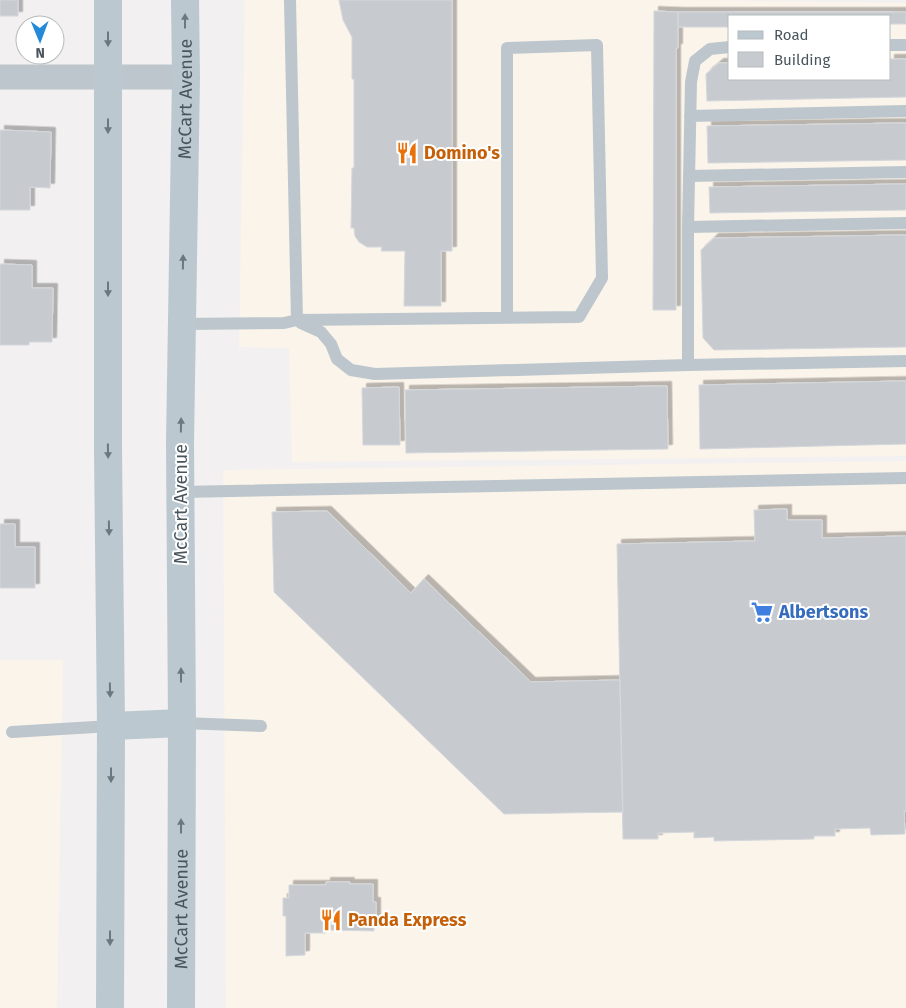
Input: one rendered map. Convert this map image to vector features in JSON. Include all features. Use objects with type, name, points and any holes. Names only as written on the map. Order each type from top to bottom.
[{"type":"main road","points":[[108,0],[108,449],[111,726],[110,1008]]},
{"type":"main road","name":"McCart Avenue","points":[[181,1008],[181,492],[186,77],[185,0]]},
{"type":"main road","points":[[111,726],[182,723]]},
{"type":"street","points":[[0,77],[186,77]]},
{"type":"lane","points":[[290,0],[296,320]]},
{"type":"lane","points":[[182,324],[284,323],[296,320],[507,318],[579,317],[602,278],[597,45],[507,48],[507,318]]},
{"type":"lane","points":[[688,365],[691,82],[695,61],[710,49],[728,46]]},
{"type":"lane","points":[[891,46],[906,46]]},
{"type":"lane","points":[[690,116],[906,111]]},
{"type":"lane","points":[[689,176],[906,172]]},
{"type":"lane","points":[[688,227],[906,223]]},
{"type":"lane","points":[[296,320],[321,332],[331,344],[336,359],[351,370],[375,374],[906,361]]},
{"type":"lane","points":[[181,492],[906,478]]},
{"type":"lane","points":[[182,723],[261,726]]},
{"type":"lane","points":[[12,732],[111,726]]},
{"type":"shaded area","points":[[245,0],[687,0],[906,3],[906,456],[292,462],[289,348],[239,347]]},
{"type":"shaded area","points":[[906,461],[906,1008],[226,1008],[223,470]]},
{"type":"shaded area","points":[[0,660],[63,660],[57,1008],[0,1008]]},
{"type":"building","points":[[0,0],[18,0],[18,15],[0,16]]},
{"type":"building","points":[[339,0],[452,0],[452,251],[441,251],[441,306],[404,306],[405,251],[381,251],[382,247],[367,247],[359,242],[355,236],[354,228],[351,228],[352,168],[354,168],[352,37],[343,20]]},
{"type":"building","points":[[654,11],[678,12],[678,48],[676,48],[676,310],[653,310]]},
{"type":"building","points":[[678,12],[906,12],[906,24],[891,24],[891,15],[728,15],[728,27],[678,27]]},
{"type":"building","points":[[891,59],[906,59],[906,97],[707,101],[706,74],[719,63],[728,63],[728,80],[891,80]]},
{"type":"building","points":[[906,123],[906,160],[708,163],[707,126]]},
{"type":"building","points":[[0,130],[51,132],[50,188],[30,187],[30,210],[0,210]]},
{"type":"building","points":[[906,184],[906,210],[710,213],[709,187]]},
{"type":"building","points":[[906,235],[906,347],[714,350],[703,338],[701,250],[714,238]]},
{"type":"building","points":[[0,264],[32,265],[32,288],[53,288],[52,342],[29,342],[29,345],[0,345]]},
{"type":"building","points":[[906,381],[906,444],[700,449],[699,385]]},
{"type":"building","points":[[667,386],[668,449],[406,453],[405,390]]},
{"type":"building","points":[[399,387],[400,445],[363,445],[362,388]]},
{"type":"building","name":"Albertsons","points":[[787,509],[787,520],[822,520],[822,538],[906,536],[905,834],[871,835],[870,828],[835,829],[835,836],[814,836],[814,839],[714,841],[714,837],[694,838],[694,832],[658,833],[658,839],[623,839],[617,544],[755,541],[754,510]]},
{"type":"building","points":[[327,511],[411,593],[424,579],[531,682],[620,680],[623,812],[504,814],[274,592],[272,512]]},
{"type":"building","points":[[0,524],[15,524],[15,547],[35,547],[35,588],[0,588]]},
{"type":"building","name":"Panda Express","points":[[326,882],[373,884],[373,902],[376,902],[376,925],[374,925],[374,931],[326,930],[326,933],[305,933],[305,955],[286,956],[286,916],[283,916],[283,898],[289,898],[289,885],[326,885]]},
{"type":"place","name":"Domino's","points":[[407,153]]},
{"type":"place","name":"Albertsons","points":[[762,612]]},
{"type":"place","name":"Panda Express","points":[[331,920]]}]
